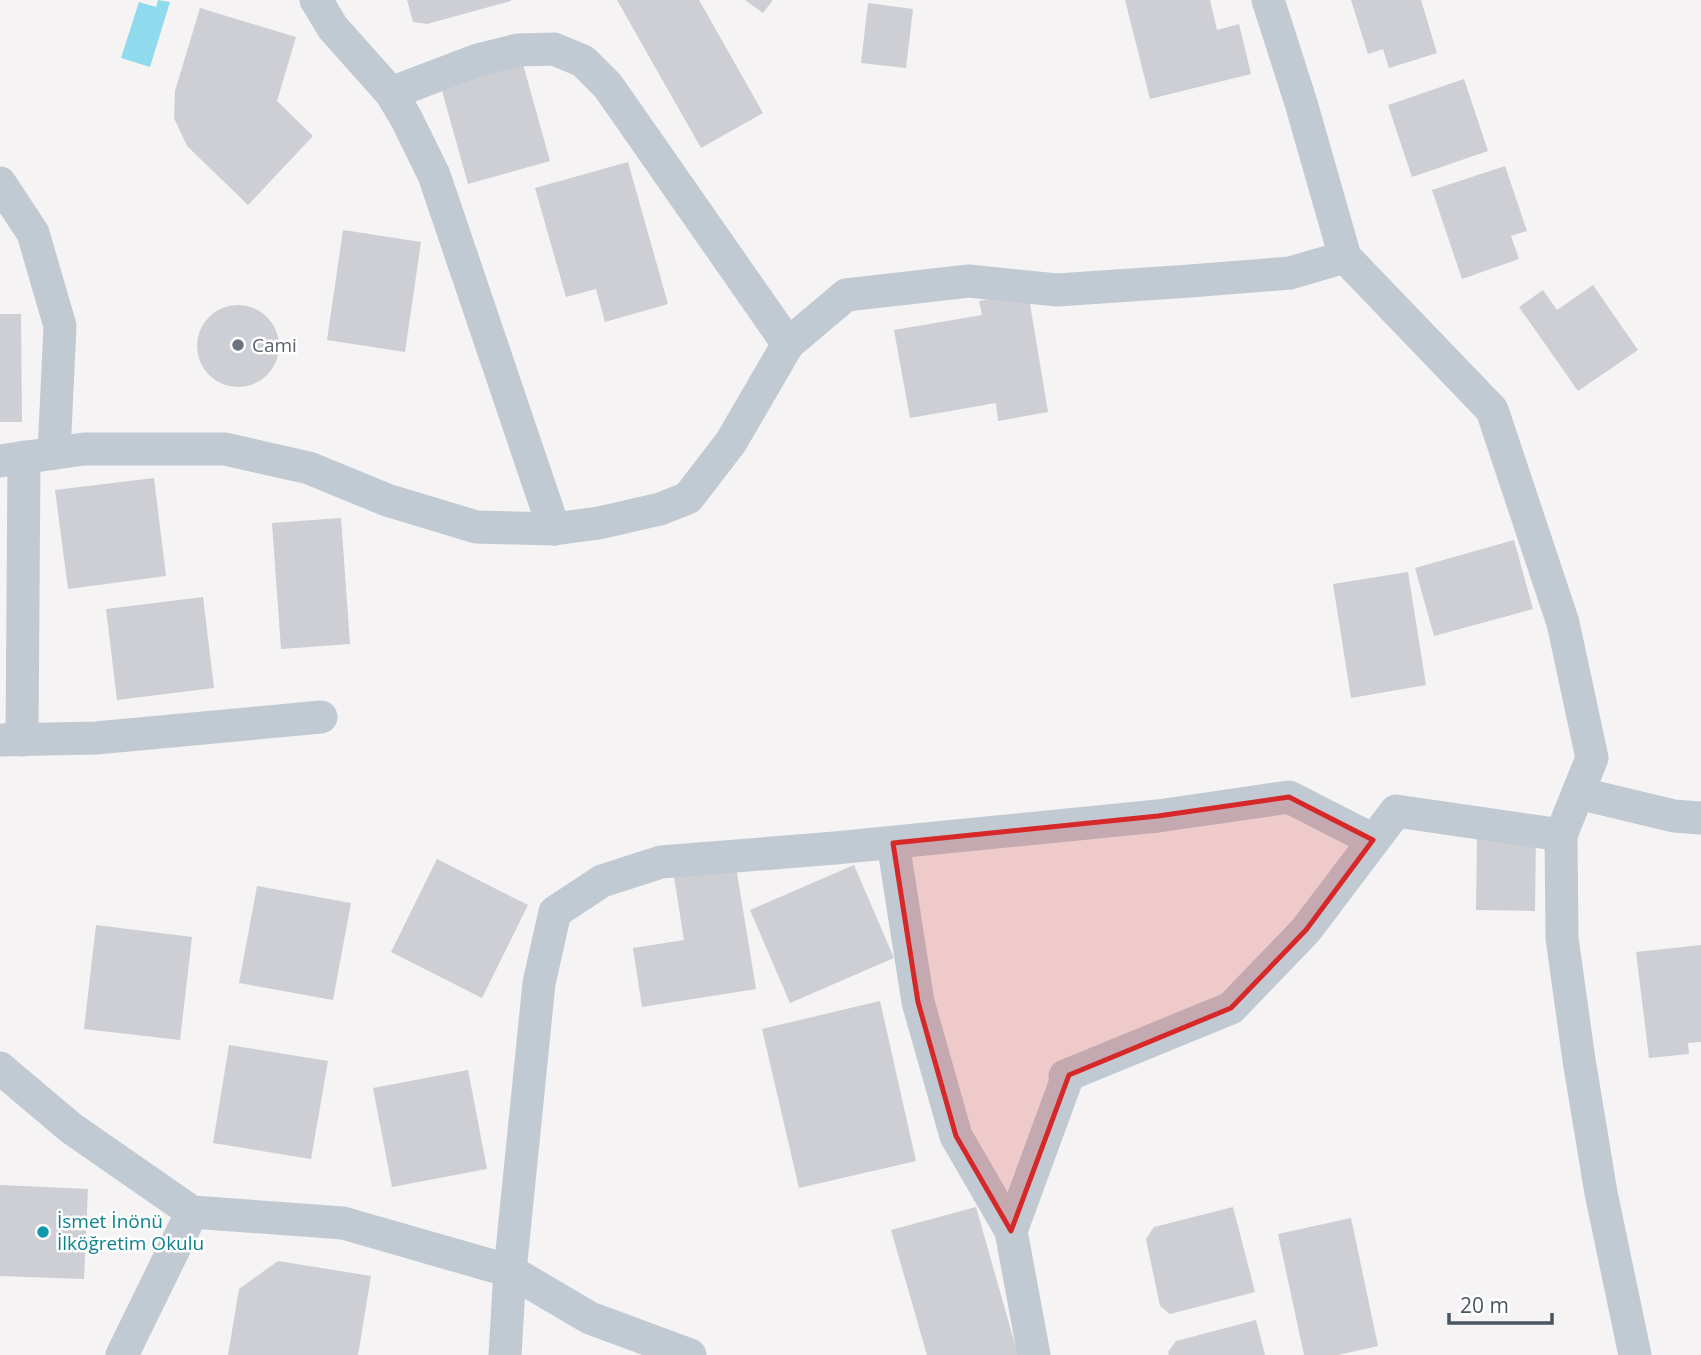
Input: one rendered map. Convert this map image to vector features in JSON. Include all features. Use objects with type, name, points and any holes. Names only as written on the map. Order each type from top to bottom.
[{"type":"street","points":[[316,0],[333,28],[391,93],[434,175],[555,529]]},
{"type":"street","points":[[1268,0],[1345,257],[1492,410],[1563,623],[1592,758],[1561,835],[1562,938],[1601,1193],[1635,1355]]},
{"type":"street","points":[[391,93],[478,60],[518,50],[554,49],[583,61],[608,86],[788,344]]},
{"type":"street","points":[[0,183],[33,233],[60,326],[26,457],[11,740],[96,738],[321,717]]},
{"type":"street","points":[[26,457],[84,449],[226,449],[309,468],[387,500],[476,527],[555,529],[599,523],[660,509],[688,498],[731,442],[788,344],[846,295],[969,282],[1056,290],[1190,281],[1290,273],[1345,257]]},
{"type":"street","points":[[1578,793],[1674,816],[1701,818]]},
{"type":"street","points":[[505,1355],[510,1271],[539,983],[555,912],[602,881],[661,862],[893,843],[1158,816],[1289,797],[1373,840]]},
{"type":"street","points":[[1011,1231],[1066,1081],[1065,1076],[1231,1008],[1306,930],[1396,811],[1561,835]]},
{"type":"street","points":[[893,843],[918,1002],[956,1136],[1011,1231],[1034,1355]]},
{"type":"street","points":[[0,1068],[71,1128],[192,1212],[343,1223],[510,1271],[590,1318],[690,1355]]},
{"type":"street","points":[[122,1355],[192,1212]]},
{"type":"highlighted area","points":[[1289,797],[1373,840],[1306,930],[1231,1008],[1069,1075],[1011,1231],[956,1136],[918,1002],[893,843],[1158,816]]},
{"type":"water","points":[[158,0],[170,2],[150,67],[121,58],[139,2],[156,7]]},
{"type":"building","points":[[407,0],[511,1],[427,24],[413,22]]},
{"type":"building","points":[[617,0],[699,0],[763,113],[701,148]]},
{"type":"building","points":[[745,0],[773,0],[763,13]]},
{"type":"building","points":[[1125,0],[1210,0],[1217,30],[1239,24],[1251,74],[1150,99]]},
{"type":"building","points":[[1351,0],[1421,0],[1437,53],[1389,68],[1383,49],[1368,54]]},
{"type":"building","points":[[868,3],[913,9],[906,68],[861,63]]},
{"type":"building","points":[[200,8],[296,37],[277,101],[313,136],[248,205],[187,146],[174,118],[175,91]]},
{"type":"building","points":[[521,57],[550,161],[468,184],[439,80]]},
{"type":"building","points":[[1464,79],[1488,151],[1412,177],[1388,105]]},
{"type":"building","points":[[628,162],[668,304],[605,322],[596,289],[566,297],[535,188]]},
{"type":"building","points":[[1505,166],[1527,231],[1511,236],[1519,259],[1462,279],[1432,190]]},
{"type":"building","points":[[343,230],[421,242],[405,352],[327,340]]},
{"type":"building","points":[[1593,285],[1638,350],[1578,391],[1519,307],[1543,290],[1557,310]]},
{"type":"building","points":[[1028,292],[1048,412],[998,421],[996,403],[910,418],[894,330],[982,315],[979,301]]},
{"type":"building","name":"Cami","points":[[238,305],[254,308],[267,317],[276,330],[279,346],[276,362],[267,375],[254,384],[238,387],[222,384],[209,375],[200,362],[197,346],[200,330],[209,317],[222,308]]},
{"type":"building","points":[[0,314],[21,314],[22,422],[0,422]]},
{"type":"building","points":[[154,478],[166,576],[68,589],[55,490]]},
{"type":"building","points":[[341,518],[350,644],[281,649],[272,523]]},
{"type":"building","points":[[1514,540],[1533,609],[1434,636],[1415,568]]},
{"type":"building","points":[[1408,572],[1426,685],[1351,698],[1333,584]]},
{"type":"building","points":[[203,597],[214,688],[117,700],[106,609]]},
{"type":"building","points":[[1477,834],[1536,836],[1535,911],[1476,910]]},
{"type":"building","points":[[437,859],[528,905],[482,998],[391,952]]},
{"type":"building","points":[[854,865],[894,958],[790,1003],[750,910]]},
{"type":"building","points":[[736,867],[756,989],[642,1007],[633,948],[684,940],[674,877]]},
{"type":"building","points":[[257,886],[351,903],[333,1000],[239,983]]},
{"type":"building","points":[[96,925],[192,937],[180,1040],[84,1029]]},
{"type":"building","points":[[1701,945],[1701,1042],[1688,1043],[1689,1054],[1649,1058],[1636,952]]},
{"type":"building","points":[[880,1001],[916,1161],[799,1188],[762,1029]]},
{"type":"building","points":[[229,1045],[328,1061],[311,1159],[213,1143]]},
{"type":"building","points":[[468,1070],[487,1169],[392,1187],[373,1088]]},
{"type":"building","name":"İsmet İnönü İlköğretim Okulu","points":[[0,1185],[88,1189],[84,1279],[0,1276]]},
{"type":"building","points":[[976,1207],[1018,1355],[927,1355],[891,1230]]},
{"type":"building","points":[[1233,1207],[1255,1292],[1170,1314],[1160,1306],[1146,1239],[1154,1227]]},
{"type":"building","points":[[1351,1218],[1378,1346],[1338,1355],[1304,1355],[1278,1234]]},
{"type":"building","points":[[278,1261],[371,1276],[358,1355],[228,1355],[239,1289]]},
{"type":"building","points":[[1256,1320],[1265,1355],[1169,1355],[1168,1352],[1176,1341]]},
{"type":"place","name":"Cami","points":[[238,345]]},
{"type":"place","name":"İsmet İnönü İlköğretim Okulu","points":[[43,1232]]}]
